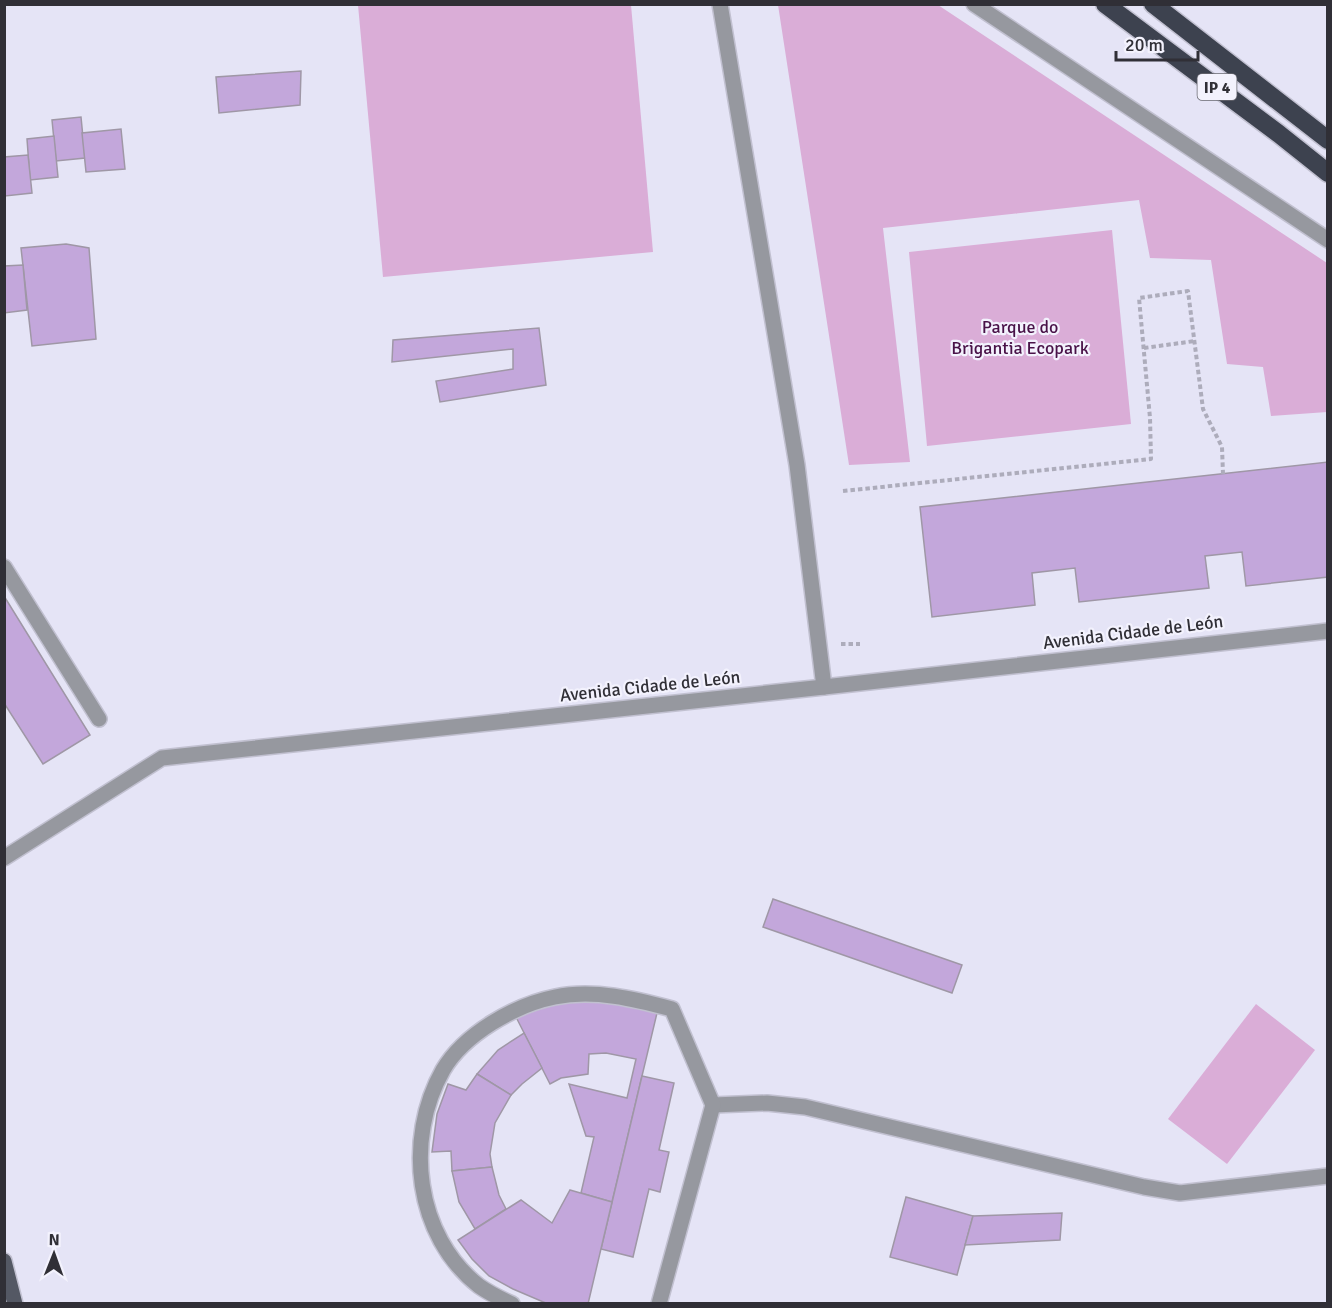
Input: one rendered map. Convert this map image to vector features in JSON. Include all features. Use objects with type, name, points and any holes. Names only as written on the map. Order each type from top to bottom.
[{"type":"highway","name":"IP 4","points":[[1105,4],[1328,173]]},
{"type":"highway","name":"IP 4","points":[[1153,4],[1328,140]]},
{"type":"main road","points":[[4,1261],[15,1304]]},
{"type":"street","points":[[720,4],[797,465],[824,687]]},
{"type":"street","points":[[974,4],[1328,240]]},
{"type":"street","points":[[4,567],[99,719]]},
{"type":"street","name":"Avenida Cidade de León","points":[[4,858],[162,758],[1328,630]]},
{"type":"street","points":[[512,1304],[481,1288],[464,1273],[447,1251],[432,1221],[422,1192],[420,1161],[423,1128],[432,1095],[444,1069],[461,1048],[492,1022],[521,1008],[556,997],[589,994],[627,997],[672,1009],[713,1105],[659,1304]]},
{"type":"street","points":[[713,1105],[767,1103],[805,1107],[1162,1191],[1180,1193],[1328,1176]]},
{"type":"path","points":[[843,490],[1151,459],[1150,418],[1139,298],[1188,291],[1203,409],[1222,447],[1224,474]]},
{"type":"path","points":[[1144,348],[1195,341]]},
{"type":"green space","points":[[358,5],[631,5],[653,252],[383,277]]},
{"type":"green space","points":[[778,5],[938,5],[1327,263],[1327,412],[1271,416],[1263,367],[1227,364],[1211,260],[1150,258],[1139,200],[883,228],[910,462],[849,465]]},
{"type":"green space","name":"Parque do Brigantia Ecopark","points":[[1112,230],[1131,424],[927,446],[909,252]]},
{"type":"green space","points":[[1256,1004],[1315,1050],[1227,1164],[1168,1119]]},
{"type":"building","points":[[301,71],[300,105],[219,113],[216,77]]},
{"type":"building","points":[[81,117],[85,158],[56,161],[52,120]]},
{"type":"building","points":[[121,129],[125,169],[86,172],[82,133]]},
{"type":"building","points":[[54,136],[58,177],[30,180],[27,139]]},
{"type":"building","points":[[28,155],[32,193],[5,196],[4,157]]},
{"type":"building","points":[[66,244],[89,248],[96,339],[32,346],[21,248]]},
{"type":"building","points":[[23,265],[27,310],[4,313],[4,266]]},
{"type":"building","points":[[539,328],[546,385],[440,402],[436,381],[513,369],[513,349],[392,362],[393,340]]},
{"type":"building","points":[[1328,462],[1328,577],[1246,586],[1242,552],[1205,556],[1209,588],[1079,602],[1075,568],[1032,573],[1035,605],[932,617],[920,507]]},
{"type":"building","points":[[4,596],[90,735],[43,764],[4,703]]},
{"type":"building","points":[[773,899],[962,965],[952,993],[763,927]]},
{"type":"building","points":[[605,1001],[632,1005],[657,1013],[612,1202],[581,1193],[594,1137],[586,1136],[569,1084],[627,1098],[636,1059],[606,1053],[589,1054],[588,1074],[561,1078],[550,1084],[516,1017],[552,1004]]},
{"type":"building","points":[[524,1033],[542,1068],[511,1095],[477,1074],[498,1050]]},
{"type":"building","points":[[477,1074],[511,1095],[495,1123],[490,1154],[492,1167],[452,1171],[451,1151],[432,1152],[437,1114],[448,1084],[466,1090]]},
{"type":"building","points":[[642,1076],[674,1083],[659,1150],[669,1152],[660,1192],[649,1189],[633,1257],[601,1249]]},
{"type":"building","points":[[492,1167],[499,1195],[506,1209],[475,1229],[459,1202],[452,1171]]},
{"type":"building","points":[[570,1190],[612,1202],[588,1304],[548,1304],[513,1289],[489,1276],[458,1240],[521,1200],[552,1223]]},
{"type":"building","points":[[906,1197],[973,1216],[957,1275],[890,1257]]},
{"type":"building","points":[[1062,1213],[1060,1240],[965,1245],[973,1216]]}]
